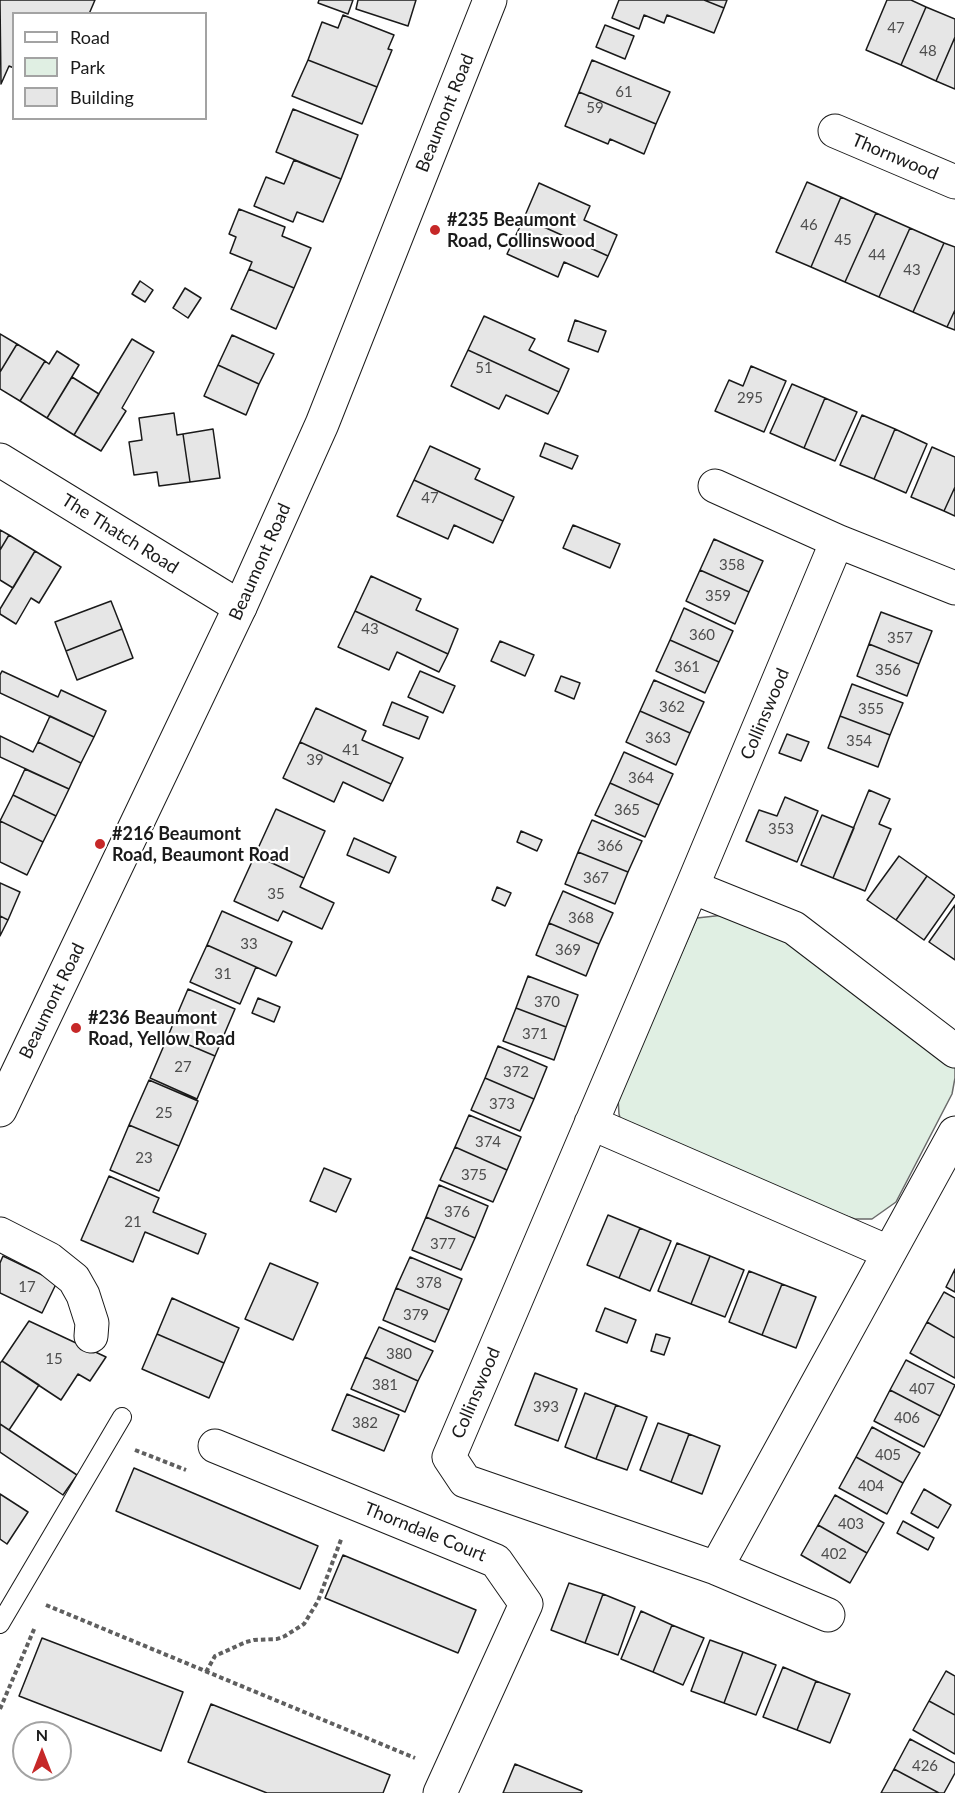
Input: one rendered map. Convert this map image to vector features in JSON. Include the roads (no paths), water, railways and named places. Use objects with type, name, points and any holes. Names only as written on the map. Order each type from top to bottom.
[{"type":"street","name":"Beaumont Road","points":[[0,1110],[240,607],[322,424],[490,0]]},
{"type":"street","name":"Thornwood","points":[[835,131],[955,182]]},
{"type":"street","name":"The Thatch Road","points":[[0,460],[240,607]]},
{"type":"street","points":[[715,486],[837,541],[955,588]]},
{"type":"street","name":"Collinswood","points":[[828,1615],[716,1568],[465,1481],[449,1457],[837,541]]},
{"type":"street","points":[[692,887],[794,928],[955,1051]]},
{"type":"street","points":[[591,1123],[888,1252]]},
{"type":"street","points":[[716,1568],[955,1133]]},
{"type":"street","points":[[0,1234],[49,1259],[74,1279],[83,1295],[92,1323],[91,1336]]},
{"type":"street","name":"Thorndale Court","points":[[214,1446],[496,1561],[526,1604],[440,1793]]},
{"type":"lane","points":[[0,1624],[122,1417]]},
{"type":"place","name":"#235 Beaumont Road, Collinswood","points":[[435,230]]},
{"type":"place","name":"#216 Beaumont Road, Beaumont Road","points":[[100,844]]},
{"type":"place","name":"#236 Beaumont Road, Yellow Road","points":[[76,1028]]}]
